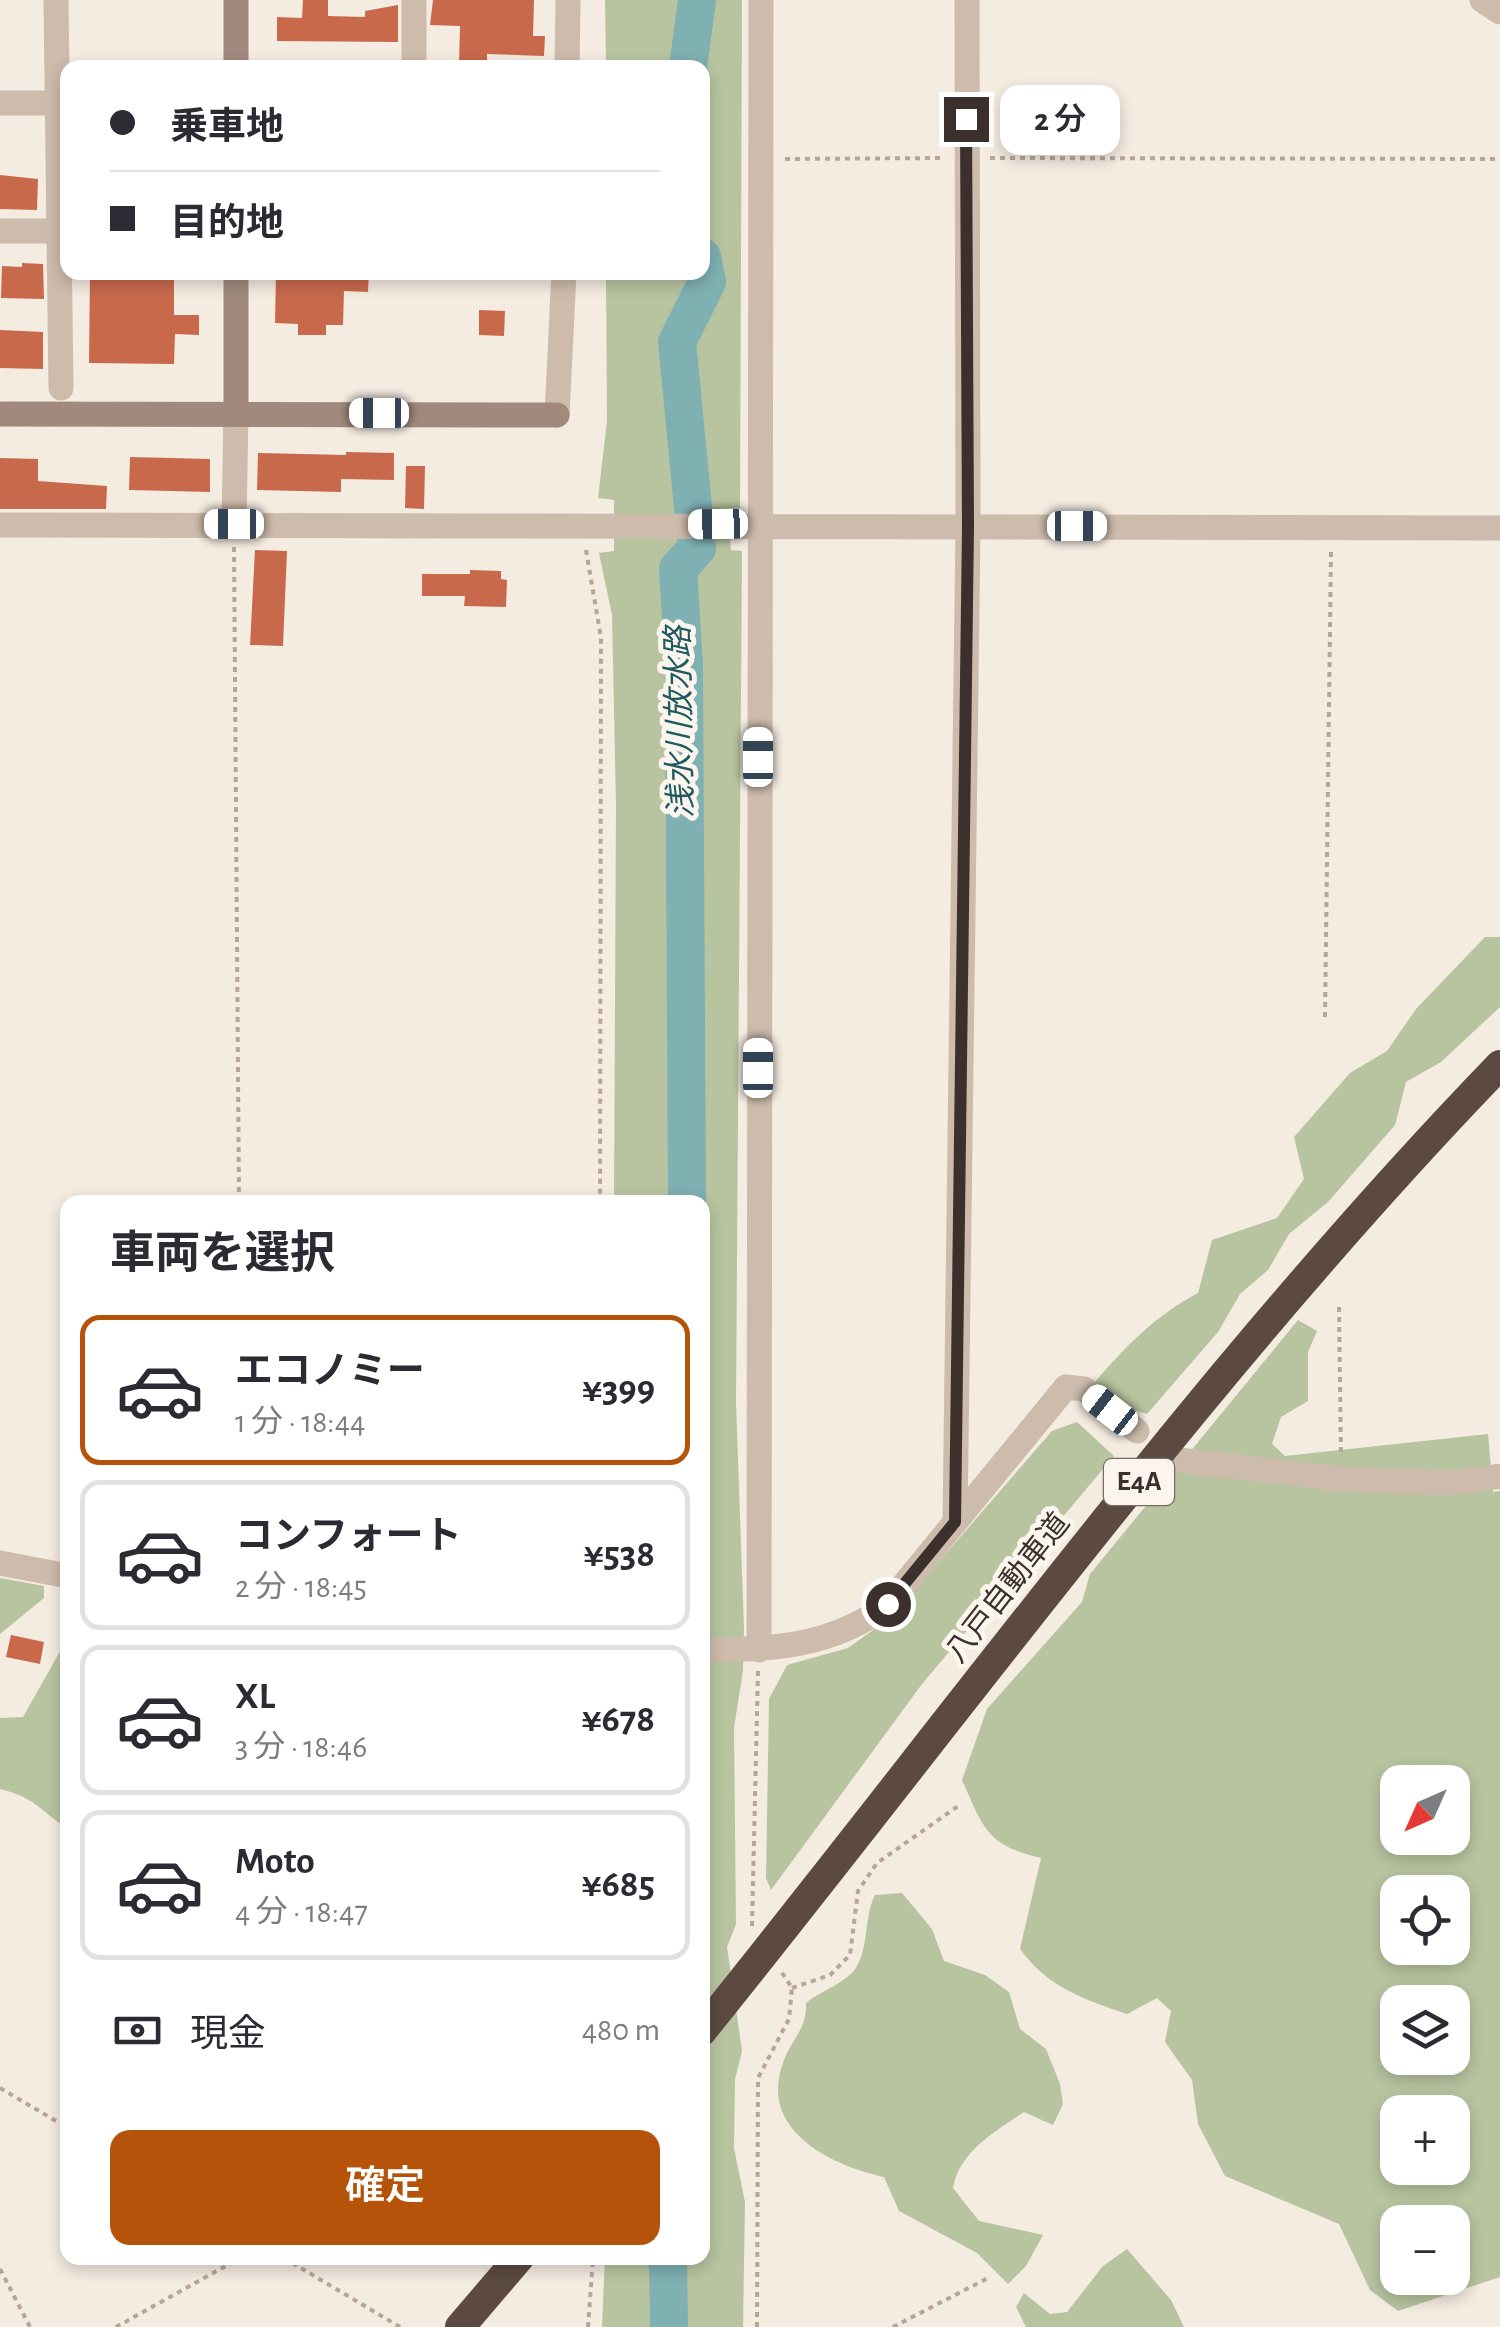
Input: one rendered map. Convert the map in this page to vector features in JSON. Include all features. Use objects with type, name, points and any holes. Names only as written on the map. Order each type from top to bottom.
[{"type":"highway","name":"八戸自動車道","points":[[710,2019],[1094,1512],[1309,1253],[1500,1043]]},
{"type":"highway","name":"八戸自動車道","points":[[710,1995],[790,1909],[1337,1244],[1500,1065]]},
{"type":"highway","points":[[441,2327],[493,2265]]},
{"type":"highway","points":[[460,2327],[512,2265]]},
{"type":"street","points":[[56,0],[60,69]]},
{"type":"street","points":[[236,0],[236,60]]},
{"type":"street","points":[[414,0],[414,60]]},
{"type":"street","points":[[567,60],[568,0]]},
{"type":"street","points":[[759,1650],[757,524],[761,0]]},
{"type":"street","points":[[955,1522],[968,527],[967,0]]},
{"type":"street","points":[[1482,0],[1500,12]]},
{"type":"street","points":[[0,104],[60,104]]},
{"type":"street","points":[[60,155],[57,231],[61,388]]},
{"type":"street","points":[[0,231],[57,231]]},
{"type":"street","points":[[234,524],[236,280]]},
{"type":"street","points":[[0,414],[558,414],[564,280]]},
{"type":"street","points":[[0,526],[757,524],[1500,528]]},
{"type":"street","points":[[710,1650],[759,1650],[824,1640],[864,1623],[888,1604],[1066,1387],[1084,1389],[1136,1431]]},
{"type":"street","points":[[1170,1458],[1190,1464],[1342,1480],[1452,1483],[1500,1476]]},
{"type":"street","points":[[0,1563],[60,1574]]},
{"type":"path","points":[[762,159],[1500,159]]},
{"type":"path","points":[[234,524],[239,1195]]},
{"type":"path","points":[[591,526],[601,638],[600,1195]]},
{"type":"path","points":[[1325,1017],[1331,526]]},
{"type":"path","points":[[1338,1307],[1342,1480]]},
{"type":"path","points":[[792,1988],[830,1974],[850,1954],[858,1892],[877,1863],[961,1804]]},
{"type":"path","points":[[0,2088],[60,2123]]},
{"type":"path","points":[[116,2327],[227,2265]]},
{"type":"path","points":[[296,2265],[400,2327]]},
{"type":"path","points":[[588,2327],[593,2265]]},
{"type":"path","points":[[0,2269],[30,2327]]},
{"type":"path","points":[[893,2327],[990,2276]]},
{"type":"green space","points":[[605,0],[742,0],[740,508],[728,509],[731,550],[742,551],[736,1403],[744,1628],[743,1671],[734,1728],[736,1924],[727,1947],[742,2051],[735,2079],[734,2148],[745,2202],[743,2327],[602,2327],[605,2265],[710,2265],[710,1195],[614,1195],[616,805],[612,615],[599,553],[614,551],[614,500],[598,498],[607,421],[606,280],[710,280],[710,60],[606,60]]},
{"type":"green space","points":[[1485,937],[1500,937],[1500,1007],[1441,1062],[1406,1082],[1395,1125],[1328,1202],[1289,1234],[1268,1270],[1240,1294],[1218,1332],[1147,1414],[1119,1405],[1095,1382],[1142,1332],[1198,1293],[1212,1240],[1277,1218],[1304,1179],[1294,1137],[1350,1073],[1387,1051],[1416,1009]]},
{"type":"green space","points":[[1298,1320],[1317,1331],[1308,1352],[1308,1401],[1281,1417],[1272,1444],[1285,1456],[1488,1434],[1493,1492],[1500,1491],[1500,2277],[1470,2287],[1470,2205],[1380,2205],[1380,2295],[1446,2295],[1398,2311],[1370,2290],[1339,2224],[1225,2176],[1198,2124],[1192,2080],[1165,2042],[1171,2011],[1157,1998],[1127,2014],[1096,2003],[1054,1982],[1020,1949],[1041,1858],[998,1841],[982,1823],[962,1780],[987,1709],[1082,1602],[1090,1574]]},
{"type":"green space","points":[[1077,1422],[1114,1456],[922,1684],[771,1890],[766,1878],[769,1699],[787,1665],[848,1648],[890,1618],[1052,1431]]},
{"type":"green space","points":[[0,1578],[44,1586],[44,1598],[0,1634]]},
{"type":"green space","points":[[60,1651],[60,1823],[30,1801],[0,1789],[0,1718],[23,1717]]},
{"type":"green space","points":[[902,1893],[932,1929],[944,1961],[985,1975],[1009,1992],[1020,2029],[1046,2049],[1060,2084],[1063,2104],[1053,2125],[1024,2112],[970,2153],[953,2188],[979,2221],[1043,2235],[1026,2266],[1008,2284],[977,2253],[899,2211],[884,2177],[841,2163],[802,2139],[780,2105],[778,2084],[784,2060],[802,2026],[806,2003],[853,1972],[862,1954],[875,1895]]},
{"type":"green space","points":[[1127,2249],[1171,2300],[1184,2327],[1026,2327],[1016,2307],[1024,2293],[1050,2314],[1067,2312],[1103,2266]]},
{"type":"building","points":[[303,0],[328,0],[328,16],[365,17],[365,11],[398,5],[398,42],[277,41],[277,17],[302,18]]},
{"type":"building","points":[[433,0],[534,0],[533,36],[545,36],[544,56],[487,54],[487,60],[459,60],[460,26],[430,25]]},
{"type":"building","points":[[0,175],[38,179],[37,210],[0,209]]},
{"type":"building","points":[[22,263],[43,264],[44,299],[1,298],[2,266],[22,267]]},
{"type":"building","points":[[90,280],[174,280],[174,315],[199,315],[199,335],[175,334],[174,364],[89,363]]},
{"type":"building","points":[[276,280],[369,280],[368,292],[344,291],[343,325],[326,325],[326,335],[298,335],[298,324],[275,323]]},
{"type":"building","points":[[479,310],[505,311],[504,336],[479,335]]},
{"type":"building","points":[[0,330],[43,332],[43,369],[0,368]]},
{"type":"building","points":[[258,453],[394,453],[394,480],[341,479],[341,492],[257,490]]},
{"type":"building","points":[[130,457],[210,459],[210,492],[129,490]]},
{"type":"building","points":[[0,458],[38,459],[38,481],[107,486],[106,509],[0,509]]},
{"type":"building","points":[[406,466],[425,466],[424,509],[405,508]]},
{"type":"building","points":[[255,550],[287,551],[283,646],[250,645]]},
{"type":"building","points":[[470,570],[501,571],[501,579],[507,580],[506,607],[464,606],[465,596],[422,596],[422,574],[470,574]]},
{"type":"building","points":[[11,1635],[44,1642],[40,1664],[6,1657]]},
{"type":"waterway","name":"浅水川放水路","points":[[689,60],[697,0]]},
{"type":"waterway","name":"浅水川放水路","points":[[687,1195],[684,665],[678,569],[697,548],[677,342],[707,280]]},
{"type":"waterway","name":"浅水川放水路","points":[[668,2265],[669,2327]]},
{"type":"route","points":[[888,1604],[955,1522],[968,527],[966,119]]}]
